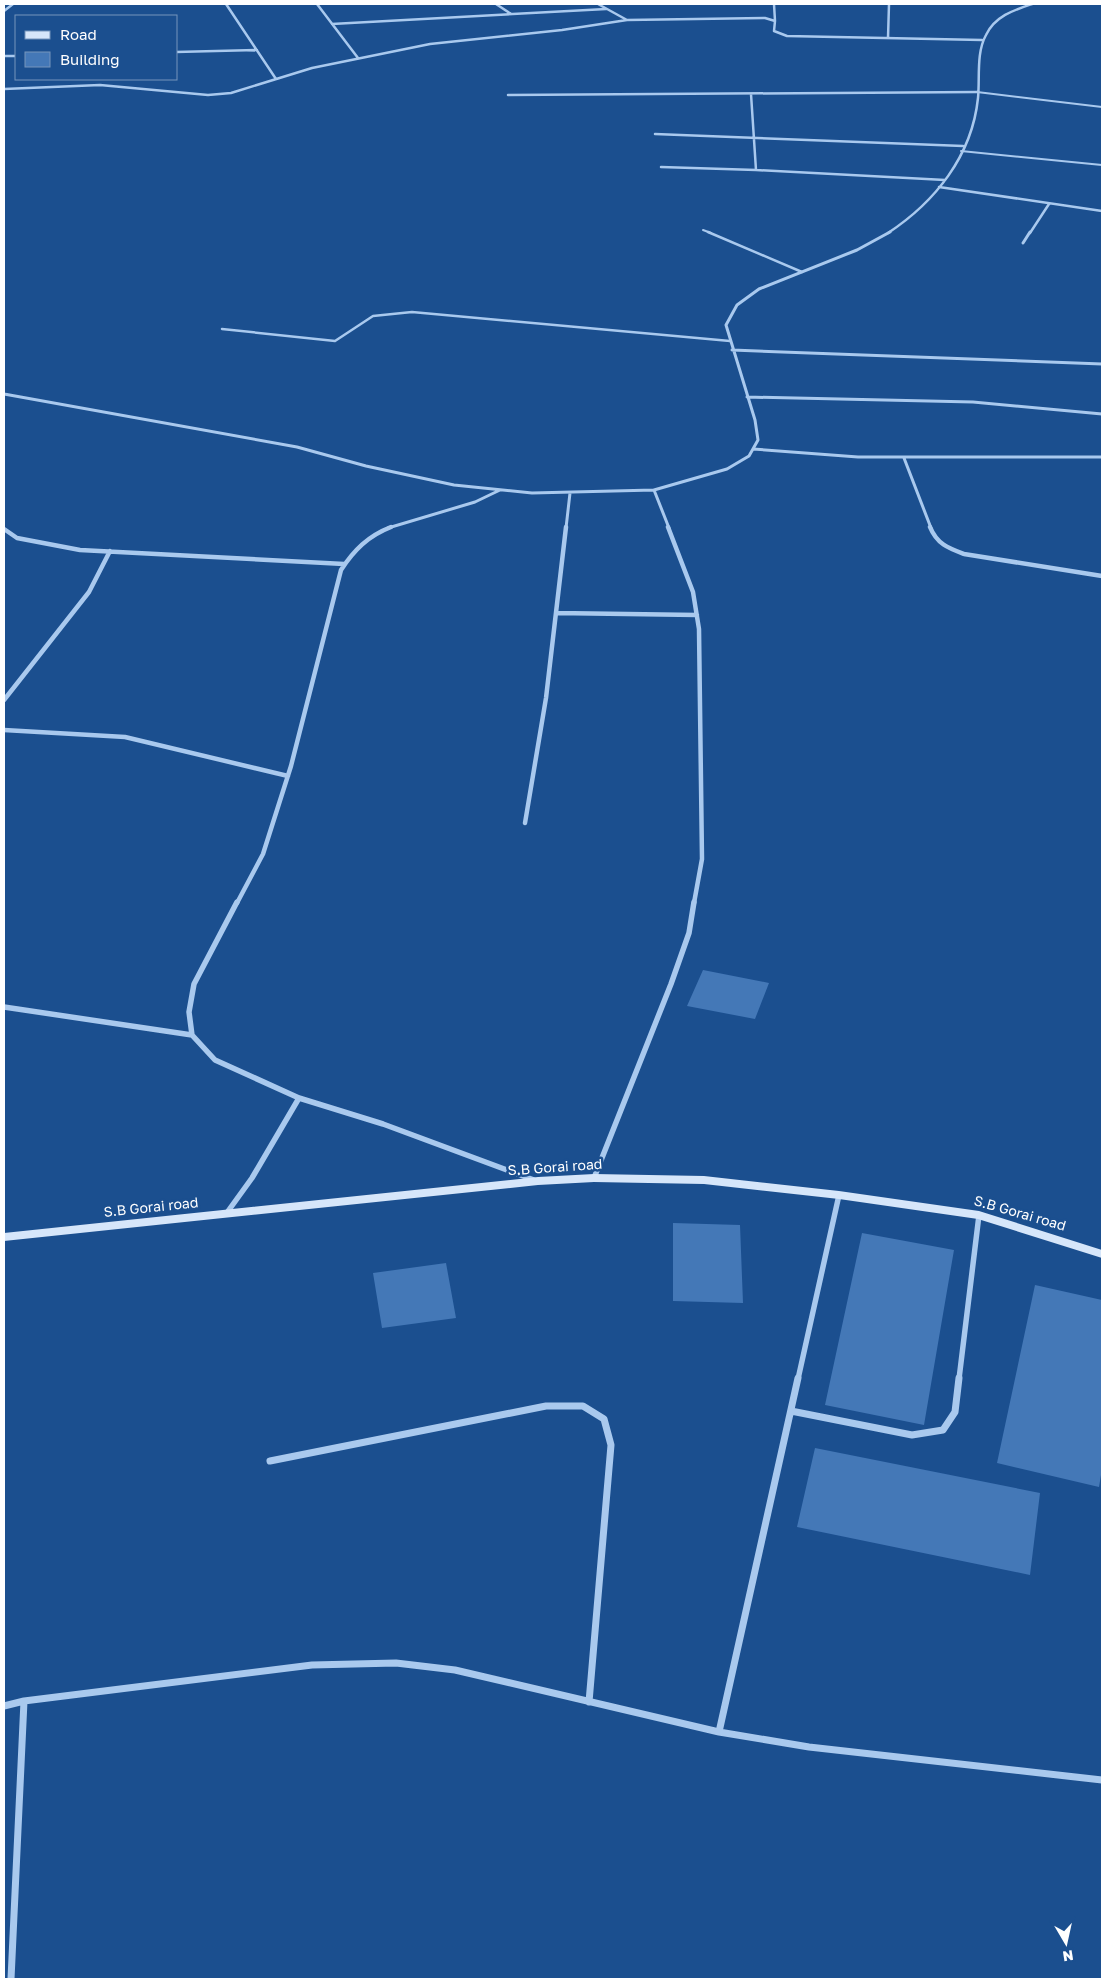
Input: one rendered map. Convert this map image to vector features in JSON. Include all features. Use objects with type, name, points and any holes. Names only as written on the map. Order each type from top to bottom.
[{"type":"street","points":[[4,11],[12,4]]},
{"type":"street","points":[[226,4],[276,79]]},
{"type":"street","points":[[317,4],[358,58]]},
{"type":"street","points":[[496,4],[511,14]]},
{"type":"street","points":[[598,4],[620,18],[627,20]]},
{"type":"street","points":[[774,4],[774,32],[787,36],[982,40]]},
{"type":"street","points":[[888,38],[890,4]]},
{"type":"street","points":[[4,394],[297,447],[366,466],[454,485],[500,490],[532,493],[570,493],[654,490],[727,469],[749,456],[758,440],[755,420],[732,350],[726,325],[738,304],[761,288],[857,250],[902,224],[940,187],[961,151],[974,119],[982,40],[993,23],[1013,10],[1032,4]]},
{"type":"street","points":[[332,24],[606,9]]},
{"type":"street","points":[[4,89],[100,85],[220,94],[243,91],[312,68],[444,42],[562,30],[627,20],[752,18],[775,21]]},
{"type":"street","points":[[178,52],[257,50]]},
{"type":"street","points":[[508,96],[977,92]]},
{"type":"street","points":[[752,94],[756,170]]},
{"type":"street","points":[[655,134],[963,146]]},
{"type":"street","points":[[661,167],[945,180]]},
{"type":"street","points":[[940,187],[1102,211]]},
{"type":"street","points":[[1023,243],[1049,204]]},
{"type":"street","points":[[732,350],[1102,364]]},
{"type":"street","points":[[747,397],[973,402],[1102,414]]},
{"type":"street","points":[[753,448],[858,457],[1102,457]]},
{"type":"street","points":[[904,458],[934,537],[944,547],[986,558],[1102,576]]},
{"type":"street","points":[[500,490],[476,502],[412,520],[381,532],[365,542],[348,557],[344,564],[288,776],[263,854],[194,984],[189,1012],[192,1035],[215,1060],[299,1098],[383,1124],[538,1181]]},
{"type":"street","points":[[594,1178],[671,984],[690,924],[702,859],[699,629],[692,592],[654,490]]},
{"type":"street","points":[[526,823],[546,698],[570,493]]},
{"type":"street","points":[[4,529],[17,538],[46,545],[110,551],[344,564]]},
{"type":"street","points":[[4,700],[89,592],[110,551]]},
{"type":"street","points":[[556,613],[697,615]]},
{"type":"street","points":[[4,730],[125,737],[288,776]]},
{"type":"street","points":[[4,1007],[192,1035]]},
{"type":"street","points":[[226,1214],[252,1178],[299,1098]]},
{"type":"street","name":"S.B Gorai road","points":[[4,1237],[538,1181],[594,1178],[704,1180],[838,1195],[979,1215],[1102,1254]]},
{"type":"street","points":[[719,1732],[838,1195]]},
{"type":"street","points":[[791,1411],[912,1435],[943,1430],[955,1412],[979,1215]]},
{"type":"street","points":[[270,1462],[546,1406],[583,1406],[604,1419],[611,1445],[589,1702]]},
{"type":"street","points":[[4,1706],[24,1701],[312,1665],[396,1663],[455,1670],[719,1732],[809,1747],[1102,1780]]},
{"type":"street","points":[[11,1979],[24,1701]]},
{"type":"lane","points":[[977,92],[1102,107]]},
{"type":"lane","points":[[961,151],[1102,165]]},
{"type":"lane","points":[[703,230],[802,272]]},
{"type":"lane","points":[[222,329],[335,341],[342,339],[366,318],[378,314],[412,312],[730,341]]},
{"type":"building","points":[[703,970],[769,983],[755,1019],[687,1006]]},
{"type":"building","points":[[673,1223],[740,1225],[743,1303],[673,1301]]},
{"type":"building","points":[[862,1233],[954,1250],[924,1425],[825,1405]]},
{"type":"building","points":[[446,1263],[456,1318],[382,1328],[373,1273]]},
{"type":"building","points":[[1035,1285],[1102,1300],[1102,1469],[1099,1487],[997,1463]]},
{"type":"building","points":[[815,1448],[1040,1493],[1030,1575],[797,1527]]}]
